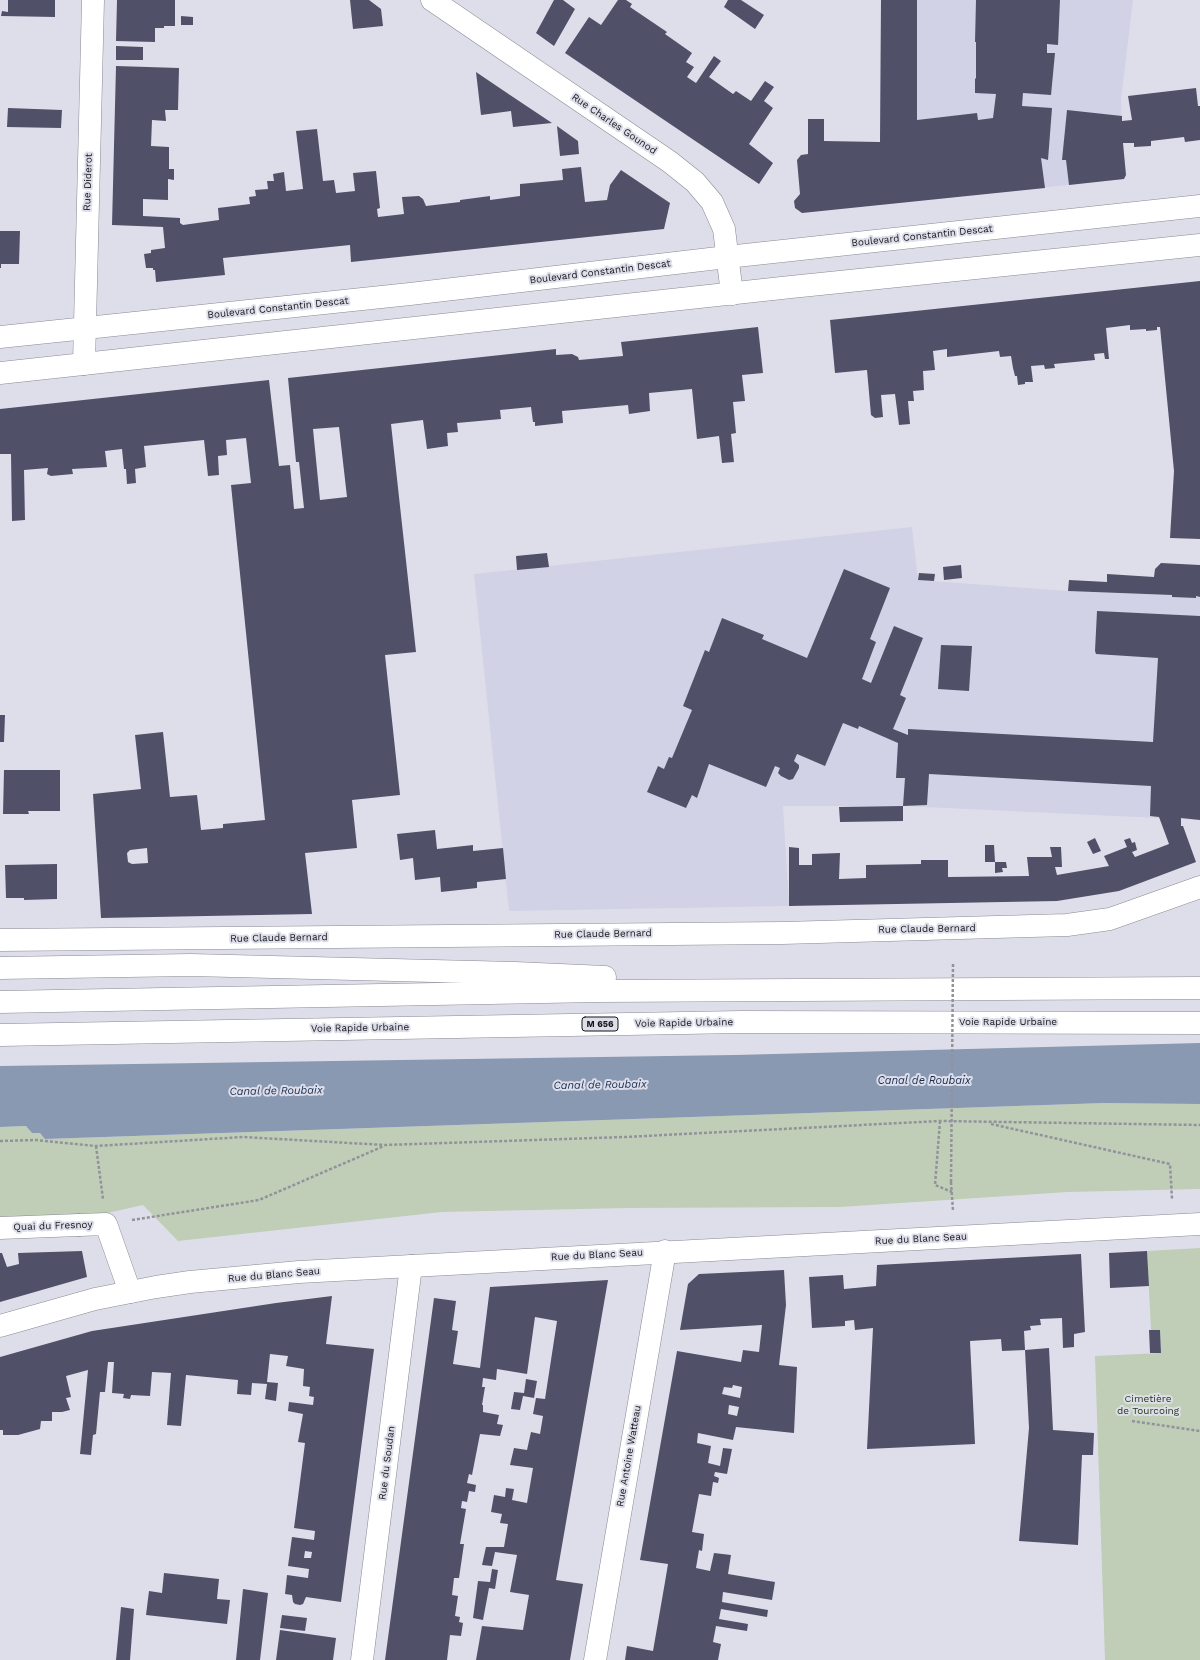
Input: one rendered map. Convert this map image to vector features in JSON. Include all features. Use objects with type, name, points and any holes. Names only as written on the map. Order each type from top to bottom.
[{"type":"main road","name":"Rue Diderot","points":[[84,364],[93,0]]},
{"type":"main road","name":"Rue Charles Gounod","points":[[432,0],[670,162],[695,182],[712,202],[724,229],[732,294]]},
{"type":"main road","name":"Boulevard Constantin Descat","points":[[0,337],[410,294],[727,257],[1200,206]]},
{"type":"main road","points":[[0,373],[1200,245]]},
{"type":"main road","name":"Rue Claude Bernard","points":[[0,940],[791,932],[1067,925],[1110,919],[1200,887]]},
{"type":"main road","points":[[0,968],[191,965],[515,973],[856,989]]},
{"type":"main road","points":[[0,1002],[599,991],[1200,988]]},
{"type":"main road","name":"Voie Rapide Urbaine","points":[[0,1035],[740,1022],[1200,1023]]},
{"type":"main road","name":"Quai du Fresnoy","points":[[0,1228],[106,1224],[130,1292]]},
{"type":"main road","name":"Rue du Blanc Seau","points":[[0,1326],[56,1309],[130,1292],[190,1282],[299,1272],[1200,1224]]},
{"type":"main road","name":"Rue Antoine Watteau","points":[[595,1660],[664,1252]]},
{"type":"main road","name":"Rue du Soudan","points":[[362,1660],[411,1266]]},
{"type":"path","points":[[951,1182],[953,963]]},
{"type":"path","points":[[940,1121],[935,1184],[952,1192]]},
{"type":"path","points":[[0,1141],[36,1140],[96,1146],[243,1137],[385,1145],[625,1136],[940,1121],[1200,1125]]},
{"type":"path","points":[[985,1122],[1170,1164],[1173,1225]]},
{"type":"path","points":[[96,1146],[106,1224],[259,1200],[385,1145]]},
{"type":"path","points":[[1132,1421],[1200,1431]]},
{"type":"shaded area","points":[[881,0],[1133,0],[1121,100],[1124,179],[880,205]]},
{"type":"shaded area","points":[[912,527],[918,580],[1068,591],[1172,595],[1173,597],[1200,597],[1200,820],[903,806],[783,806],[789,906],[509,911],[474,574]]},
{"type":"green space","points":[[1104,1103],[1200,1104],[1200,1189],[1068,1192],[840,1207],[627,1208],[442,1212],[178,1241],[143,1205],[94,1216],[0,1219],[0,1127],[26,1126],[32,1133],[40,1133],[46,1139]]},
{"type":"green space","name":"Cimetière de Tourcoing","points":[[1200,1248],[1200,1660],[1105,1660],[1095,1356],[1161,1353],[1160,1330],[1151,1330],[1147,1251]]},
{"type":"water","name":"Canal de Roubaix","points":[[1200,1043],[1200,1104],[1104,1103],[45,1139],[40,1133],[32,1133],[26,1126],[0,1127],[0,1066],[735,1055]]},
{"type":"building","points":[[8,0],[55,0],[55,17],[1,16],[2,11],[8,12]]},
{"type":"building","points":[[117,0],[175,0],[175,26],[155,28],[155,42],[116,41]]},
{"type":"building","points":[[350,0],[369,0],[381,9],[383,26],[353,29]]},
{"type":"building","points":[[554,0],[563,0],[575,9],[554,46],[536,33]]},
{"type":"building","points":[[618,0],[626,0],[632,4],[630,7],[667,32],[665,34],[692,53],[686,62],[694,67],[687,77],[696,83],[714,56],[721,61],[709,77],[733,94],[736,91],[751,101],[765,81],[774,87],[764,101],[773,108],[749,144],[773,163],[759,184],[565,53],[589,17],[601,25]]},
{"type":"building","points":[[728,0],[741,0],[764,15],[755,29],[724,7]]},
{"type":"building","points":[[881,0],[917,0],[917,120],[977,113],[978,120],[993,118],[996,94],[975,93],[976,0],[1060,0],[1058,45],[1047,44],[1047,53],[1055,53],[1051,95],[1023,93],[1022,106],[1052,108],[1048,160],[1041,158],[1045,188],[802,213],[795,208],[794,201],[800,194],[797,160],[801,155],[808,154],[808,119],[824,119],[824,141],[880,142]]},
{"type":"building","points":[[181,16],[193,17],[193,25],[181,25]]},
{"type":"building","points":[[116,46],[143,47],[143,60],[116,60]]},
{"type":"building","points":[[116,66],[179,68],[178,110],[165,110],[166,121],[152,120],[151,146],[169,147],[169,169],[174,169],[174,180],[168,179],[168,200],[143,199],[143,216],[180,218],[180,223],[183,225],[219,220],[218,208],[250,204],[249,197],[256,196],[255,190],[268,189],[267,181],[274,181],[273,174],[284,172],[286,191],[303,189],[296,131],[317,129],[323,181],[334,180],[336,193],[355,191],[353,173],[376,171],[380,208],[377,209],[378,217],[404,214],[402,197],[419,196],[423,199],[426,206],[460,202],[460,200],[490,196],[490,200],[520,196],[520,184],[563,180],[562,169],[581,167],[585,202],[607,200],[610,185],[621,170],[670,203],[664,229],[351,262],[350,245],[223,258],[225,275],[156,282],[155,270],[153,270],[153,268],[146,268],[144,254],[151,253],[151,250],[165,248],[163,227],[112,225]]},
{"type":"building","points":[[476,72],[552,123],[513,127],[511,111],[481,115]]},
{"type":"building","points":[[1196,88],[1198,106],[1200,106],[1200,140],[1185,142],[1184,137],[1151,141],[1151,146],[1134,147],[1134,143],[1123,143],[1126,175],[1124,179],[1069,185],[1066,160],[1062,160],[1067,110],[1122,116],[1122,121],[1132,120],[1128,96]]},
{"type":"building","points":[[8,108],[62,110],[61,128],[7,127]]},
{"type":"building","points":[[557,126],[578,141],[579,154],[560,156]]},
{"type":"building","points":[[0,231],[20,231],[19,264],[1,264],[0,268]]},
{"type":"building","points":[[1200,281],[1200,539],[1170,538],[1174,471],[1160,327],[1157,327],[1157,330],[1146,331],[1146,329],[1130,330],[1130,325],[1106,328],[1109,359],[1105,359],[1104,353],[1094,354],[1095,360],[1054,364],[1055,368],[1045,369],[1044,365],[1031,366],[1033,382],[1025,382],[1025,384],[1018,385],[1011,356],[1000,357],[999,351],[947,357],[947,349],[933,351],[935,370],[923,371],[924,390],[913,391],[914,401],[908,401],[910,424],[899,425],[895,394],[881,395],[883,417],[875,418],[871,415],[867,370],[835,373],[830,320]]},
{"type":"building","points":[[758,327],[763,373],[742,375],[745,401],[733,402],[736,433],[731,434],[734,462],[722,463],[719,436],[697,439],[692,389],[649,393],[650,411],[629,414],[628,405],[562,411],[563,423],[535,426],[531,407],[500,410],[501,419],[457,423],[458,432],[447,433],[448,446],[427,449],[423,420],[391,424],[416,652],[385,655],[400,795],[352,800],[357,848],[305,853],[312,914],[101,918],[93,794],[141,789],[135,735],[163,732],[170,797],[197,795],[201,830],[223,828],[223,824],[265,820],[231,485],[251,483],[246,438],[226,440],[227,455],[218,456],[219,475],[208,476],[204,440],[144,446],[146,467],[135,469],[136,483],[127,484],[122,449],[105,451],[107,467],[72,469],[73,474],[51,476],[47,474],[48,468],[24,470],[25,520],[12,521],[11,454],[0,454],[0,409],[269,380],[279,466],[290,465],[294,509],[304,508],[299,462],[296,462],[288,378],[556,349],[556,355],[572,354],[578,357],[579,360],[623,356],[621,342]],"holes":[[[339,427],[347,497],[320,500],[313,429]],[[147,848],[148,863],[132,864],[128,862],[127,853],[130,850]]]},
{"type":"building","points":[[547,553],[549,567],[517,570],[516,556]]},
{"type":"building","points":[[1161,563],[1200,565],[1200,597],[1172,597],[1172,595],[1068,591],[1069,580],[1107,582],[1107,574],[1154,577],[1155,569]]},
{"type":"building","points":[[961,565],[962,578],[944,580],[943,567]]},
{"type":"building","points":[[844,569],[890,588],[870,639],[876,642],[862,679],[871,683],[894,626],[923,638],[900,695],[906,698],[893,729],[908,735],[908,729],[1153,742],[1158,658],[1096,654],[1097,611],[1200,616],[1200,820],[1181,818],[1181,826],[1183,826],[1196,862],[1119,891],[1057,901],[789,906],[789,847],[799,848],[799,865],[812,865],[812,854],[840,853],[839,879],[866,878],[866,865],[921,864],[921,860],[948,860],[948,877],[1029,876],[1027,857],[1052,857],[1050,847],[1061,847],[1062,867],[1055,867],[1057,875],[1109,866],[1104,856],[1127,847],[1124,840],[1130,838],[1132,843],[1135,842],[1137,850],[1132,852],[1135,857],[1169,844],[1159,817],[1150,816],[1151,786],[929,774],[927,805],[903,806],[905,778],[896,778],[898,743],[859,726],[858,729],[843,723],[825,766],[797,754],[794,761],[799,765],[799,768],[793,779],[789,780],[781,776],[778,773],[780,768],[775,766],[766,787],[709,764],[697,798],[692,795],[686,808],[647,792],[658,766],[664,769],[669,757],[672,758],[692,710],[683,706],[705,650],[709,652],[722,618],[764,635],[762,639],[807,658]]},
{"type":"building","points":[[919,573],[935,574],[934,581],[918,580]]},
{"type":"building","points":[[941,645],[972,646],[969,691],[938,689]]},
{"type":"building","points":[[0,715],[5,715],[4,742],[0,742]]},
{"type":"building","points":[[4,770],[60,770],[60,811],[28,811],[29,814],[3,814]]},
{"type":"building","points":[[903,806],[903,821],[840,822],[839,807]]},
{"type":"building","points":[[435,830],[437,849],[473,845],[473,851],[503,848],[506,879],[477,882],[477,888],[441,892],[440,877],[415,880],[413,858],[400,860],[397,834]]},
{"type":"building","points":[[1095,838],[1101,851],[1093,854],[1087,842]]},
{"type":"building","points":[[985,845],[994,845],[995,862],[985,862]]},
{"type":"building","points":[[995,862],[1006,862],[1007,868],[1002,868],[1003,872],[995,873]]},
{"type":"building","points":[[57,864],[57,899],[24,900],[24,898],[6,898],[5,865]]},
{"type":"building","points":[[82,1251],[87,1277],[0,1302],[0,1253],[2,1253],[7,1267],[19,1264],[18,1253]]},
{"type":"building","points":[[1147,1251],[1149,1286],[1110,1288],[1109,1253]]},
{"type":"building","points":[[1081,1254],[1085,1332],[1074,1334],[1074,1347],[1063,1348],[1062,1318],[1040,1319],[1041,1325],[1030,1326],[1031,1330],[1024,1331],[1025,1350],[1002,1351],[1001,1339],[970,1341],[975,1444],[867,1449],[873,1328],[855,1330],[854,1320],[845,1321],[845,1326],[812,1328],[809,1277],[843,1275],[844,1289],[876,1286],[877,1265]]},
{"type":"building","points":[[784,1270],[786,1305],[779,1365],[797,1367],[794,1433],[736,1427],[733,1440],[698,1433],[697,1443],[711,1446],[708,1463],[720,1466],[723,1448],[732,1449],[727,1474],[715,1472],[714,1476],[719,1478],[718,1483],[713,1482],[711,1496],[699,1494],[692,1532],[704,1534],[702,1551],[699,1550],[696,1568],[710,1571],[714,1553],[731,1555],[728,1574],[775,1582],[772,1600],[723,1592],[722,1602],[768,1610],[767,1617],[721,1609],[719,1619],[748,1624],[747,1631],[716,1626],[713,1642],[721,1644],[718,1660],[625,1660],[627,1646],[653,1651],[665,1582],[668,1564],[640,1560],[677,1351],[741,1362],[743,1350],[759,1352],[762,1325],[680,1330],[688,1284],[699,1274]],"holes":[[[733,1385],[742,1387],[740,1398],[722,1394],[724,1387],[732,1388]],[[729,1405],[739,1407],[737,1416],[728,1414]]]},
{"type":"building","points":[[608,1280],[556,1580],[583,1584],[570,1660],[476,1660],[482,1626],[523,1630],[529,1595],[510,1592],[517,1555],[495,1552],[492,1566],[482,1565],[486,1547],[504,1547],[508,1524],[500,1523],[502,1514],[491,1512],[494,1495],[505,1497],[506,1488],[514,1489],[512,1500],[527,1503],[533,1468],[510,1465],[514,1448],[527,1450],[531,1432],[540,1434],[543,1416],[533,1414],[536,1398],[545,1399],[557,1321],[535,1317],[527,1374],[497,1369],[496,1380],[483,1378],[482,1387],[485,1387],[482,1405],[483,1412],[499,1415],[497,1424],[503,1425],[500,1436],[480,1434],[472,1475],[469,1474],[467,1483],[476,1485],[475,1492],[469,1491],[467,1502],[462,1501],[461,1508],[466,1509],[460,1544],[464,1544],[459,1578],[454,1578],[452,1595],[458,1596],[455,1616],[460,1617],[459,1622],[463,1623],[461,1636],[450,1635],[447,1660],[385,1660],[434,1298],[456,1301],[452,1330],[458,1331],[453,1364],[480,1368],[490,1287]]},
{"type":"building","points":[[332,1296],[326,1344],[374,1349],[341,1602],[306,1597],[303,1604],[300,1605],[293,1602],[292,1595],[285,1594],[287,1575],[308,1578],[309,1569],[288,1566],[292,1537],[314,1540],[315,1531],[294,1528],[305,1443],[298,1442],[303,1414],[288,1411],[289,1402],[313,1405],[314,1397],[309,1396],[310,1387],[303,1386],[304,1369],[286,1366],[288,1356],[270,1354],[267,1382],[278,1383],[276,1401],[265,1399],[267,1384],[252,1383],[251,1395],[237,1394],[238,1380],[186,1375],[181,1426],[167,1425],[171,1373],[152,1372],[150,1396],[131,1395],[130,1399],[123,1398],[124,1394],[112,1393],[114,1362],[108,1362],[105,1392],[100,1392],[96,1434],[93,1435],[91,1455],[80,1454],[88,1370],[66,1376],[71,1397],[66,1398],[70,1410],[52,1412],[52,1421],[41,1421],[40,1429],[18,1435],[3,1435],[3,1430],[0,1430],[0,1357],[92,1331]],"holes":[[[305,1551],[312,1552],[311,1558],[304,1558]]]},
{"type":"building","points":[[1149,1330],[1160,1330],[1161,1353],[1150,1353]]},
{"type":"building","points":[[1049,1348],[1053,1430],[1094,1433],[1093,1455],[1082,1455],[1078,1545],[1019,1541],[1029,1428],[1025,1350]]},
{"type":"building","points":[[526,1379],[537,1381],[534,1398],[523,1396],[520,1410],[511,1409],[514,1392],[524,1393]]},
{"type":"building","points":[[492,1569],[498,1570],[495,1589],[489,1588],[483,1620],[473,1618],[478,1581],[490,1582]]},
{"type":"building","points":[[164,1573],[219,1579],[217,1599],[230,1600],[227,1624],[146,1615],[149,1591],[162,1593]]},
{"type":"building","points":[[243,1589],[268,1593],[260,1660],[236,1660]]},
{"type":"building","points":[[121,1607],[134,1609],[130,1660],[116,1660]]},
{"type":"building","points":[[282,1615],[307,1618],[305,1631],[280,1628]]},
{"type":"building","points":[[280,1630],[336,1638],[333,1660],[276,1660]]}]
